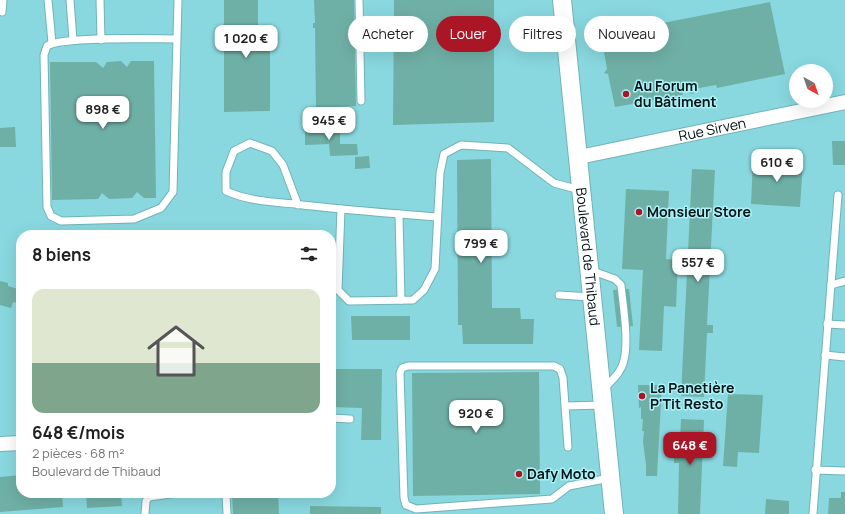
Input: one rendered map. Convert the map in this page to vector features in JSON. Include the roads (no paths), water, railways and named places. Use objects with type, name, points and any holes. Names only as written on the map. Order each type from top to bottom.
[{"type":"street","name":"Boulevard de Thibaud","points":[[562,0],[614,514]]},
{"type":"street","name":"Rue Sirven","points":[[579,157],[845,102]]},
{"type":"street","points":[[0,444],[16,443]]},
{"type":"lane","points":[[2,12],[3,0]]},
{"type":"lane","points":[[48,0],[52,42]]},
{"type":"lane","points":[[70,0],[73,40]]},
{"type":"lane","points":[[100,0],[101,40]]},
{"type":"lane","points":[[177,39],[73,40],[52,42],[47,46],[44,55],[47,207],[51,216],[61,221],[134,219],[161,208],[173,192],[177,39],[178,0]]},
{"type":"lane","points":[[359,0],[361,100]]},
{"type":"lane","points":[[298,205],[283,165],[272,151],[250,143],[234,151],[226,172],[226,191],[240,198],[298,205],[437,217]]},
{"type":"lane","points":[[341,209],[338,290],[349,301],[413,300],[424,290],[435,269],[440,173],[444,154],[461,144],[508,148],[554,183],[582,190]]},
{"type":"lane","points":[[813,514],[838,195]]},
{"type":"lane","points":[[399,214],[401,300]]},
{"type":"lane","points":[[566,406],[602,398],[618,374],[624,360],[625,332],[621,285],[615,279],[590,270]]},
{"type":"lane","points":[[831,285],[845,281]]},
{"type":"lane","points":[[559,295],[592,297]]},
{"type":"lane","points":[[827,324],[845,325]]},
{"type":"lane","points":[[825,355],[845,357]]},
{"type":"lane","points":[[568,447],[563,378],[560,369],[554,366],[408,366],[402,368],[400,373],[400,381],[404,498],[406,505],[416,509],[552,500],[569,486],[610,478]]},
{"type":"lane","points":[[336,418],[350,419]]},
{"type":"lane","points":[[816,470],[845,471]]},
{"type":"lane","points":[[145,514],[146,501],[148,498]]},
{"type":"lane","points":[[226,498],[227,514]]},
{"type":"place","name":"Au Forum du Bâtiment","points":[[626,94]]},
{"type":"place","name":"Monsieur Store","points":[[639,212]]},
{"type":"place","name":"La Panetière P'Tit Resto","points":[[642,396]]},
{"type":"place","name":"Dafy Moto","points":[[519,474]]}]
